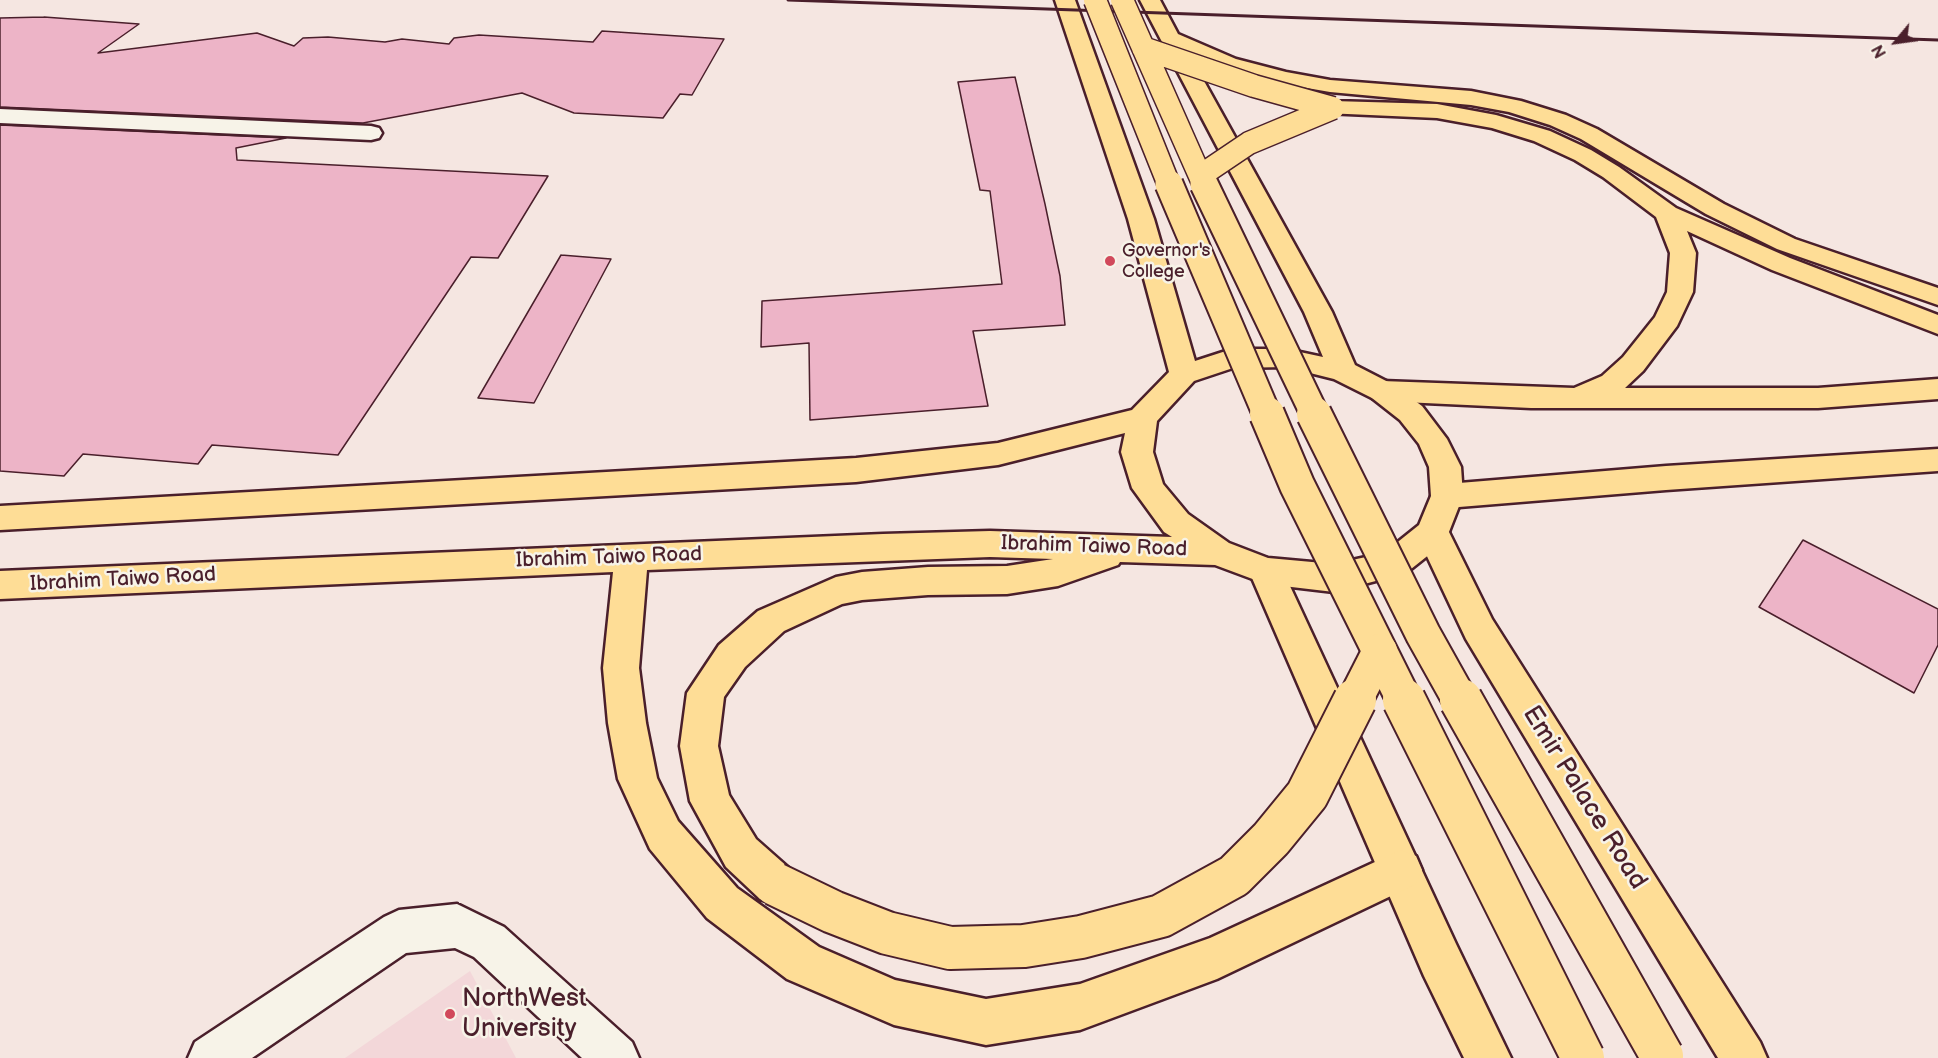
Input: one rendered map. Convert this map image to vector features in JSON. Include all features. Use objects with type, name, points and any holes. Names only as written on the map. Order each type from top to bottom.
[{"type":"main road","points":[[1065,0],[1141,219],[1184,374]]},
{"type":"main road","points":[[1095,0],[1169,184],[1297,485],[1583,1058]]},
{"type":"main road","points":[[1122,0],[1156,42],[1318,312],[1342,371]]},
{"type":"main road","points":[[1150,0],[1156,42],[1200,176],[1273,330],[1423,634],[1662,1057]]},
{"type":"main road","points":[[1156,42],[1254,86],[1333,108],[1437,111],[1506,124],[1542,136],[1583,155],[1611,172],[1667,213],[1781,264],[1938,325]]},
{"type":"main road","points":[[1156,42],[1284,78],[1330,87],[1472,98],[1513,106],[1558,120],[1589,134],[1714,209],[1786,244],[1938,297]]},
{"type":"main road","points":[[1200,176],[1249,142],[1333,108]]},
{"type":"main road","points":[[1580,397],[1612,383],[1633,364],[1667,320],[1680,292],[1683,253],[1667,213]]},
{"type":"main road","points":[[0,518],[856,470],[998,454],[1142,418],[1184,374],[1232,359],[1286,358],[1342,371],[1382,391],[1411,413],[1432,439],[1445,467],[1448,496],[1433,533],[1394,564],[1334,578],[1266,571],[1217,552],[1176,523],[1148,488],[1137,452],[1142,418]]},
{"type":"main road","points":[[1382,391],[1462,397],[1818,398],[1938,389]]},
{"type":"main road","points":[[1448,496],[1666,478],[1938,460]]},
{"type":"main road","name":"Emir Palace Road","points":[[1433,533],[1479,629],[1744,1058]]},
{"type":"main road","name":"Ibrahim Taiwo Road","points":[[0,585],[631,557],[990,544],[1217,552]]},
{"type":"main road","points":[[1131,548],[1058,572],[1007,580],[928,581],[862,586],[836,591],[771,621],[732,656],[706,693],[699,746],[710,801],[741,853],[775,884],[833,912],[887,933],[950,948],[1024,946],[1081,937],[1161,916],[1234,876],[1271,839],[1307,795],[1380,651]]},
{"type":"main road","points":[[631,557],[621,668],[627,723],[638,779],[664,835],[722,903],[803,963],[894,1002],[986,1022],[1080,1006],[1217,957],[1401,870]]},
{"type":"main road","points":[[1266,571],[1440,960],[1488,1058]]},
{"type":"lane","points":[[0,116],[371,133]]},
{"type":"lane","points":[[211,1058],[399,932],[457,926],[489,942],[616,1058]]},
{"type":"shaded area","name":"NorthWest University","points":[[470,971],[516,1058],[345,1058]]},
{"type":"building","points":[[44,17],[139,24],[98,53],[257,33],[294,46],[303,38],[328,37],[385,42],[402,39],[449,44],[454,38],[479,35],[593,42],[602,31],[724,39],[692,95],[680,94],[663,118],[574,113],[522,93],[363,123],[0,107],[0,18]]},
{"type":"building","points":[[1015,77],[1060,276],[1065,325],[973,331],[988,406],[810,420],[809,343],[761,347],[762,301],[1002,284],[990,191],[980,190],[958,82]]},
{"type":"building","points":[[0,125],[286,138],[236,148],[237,160],[548,176],[498,258],[471,257],[338,455],[212,445],[198,464],[83,454],[64,476],[0,471]]},
{"type":"building","points":[[561,255],[611,259],[534,403],[478,398]]},
{"type":"building","points":[[1803,540],[1938,609],[1938,645],[1914,693],[1759,607]]},
{"type":"railway","points":[[788,0],[1938,40]]},
{"type":"place","name":"Governor's College","points":[[1110,261]]},
{"type":"place","name":"NorthWest University","points":[[450,1014]]}]
